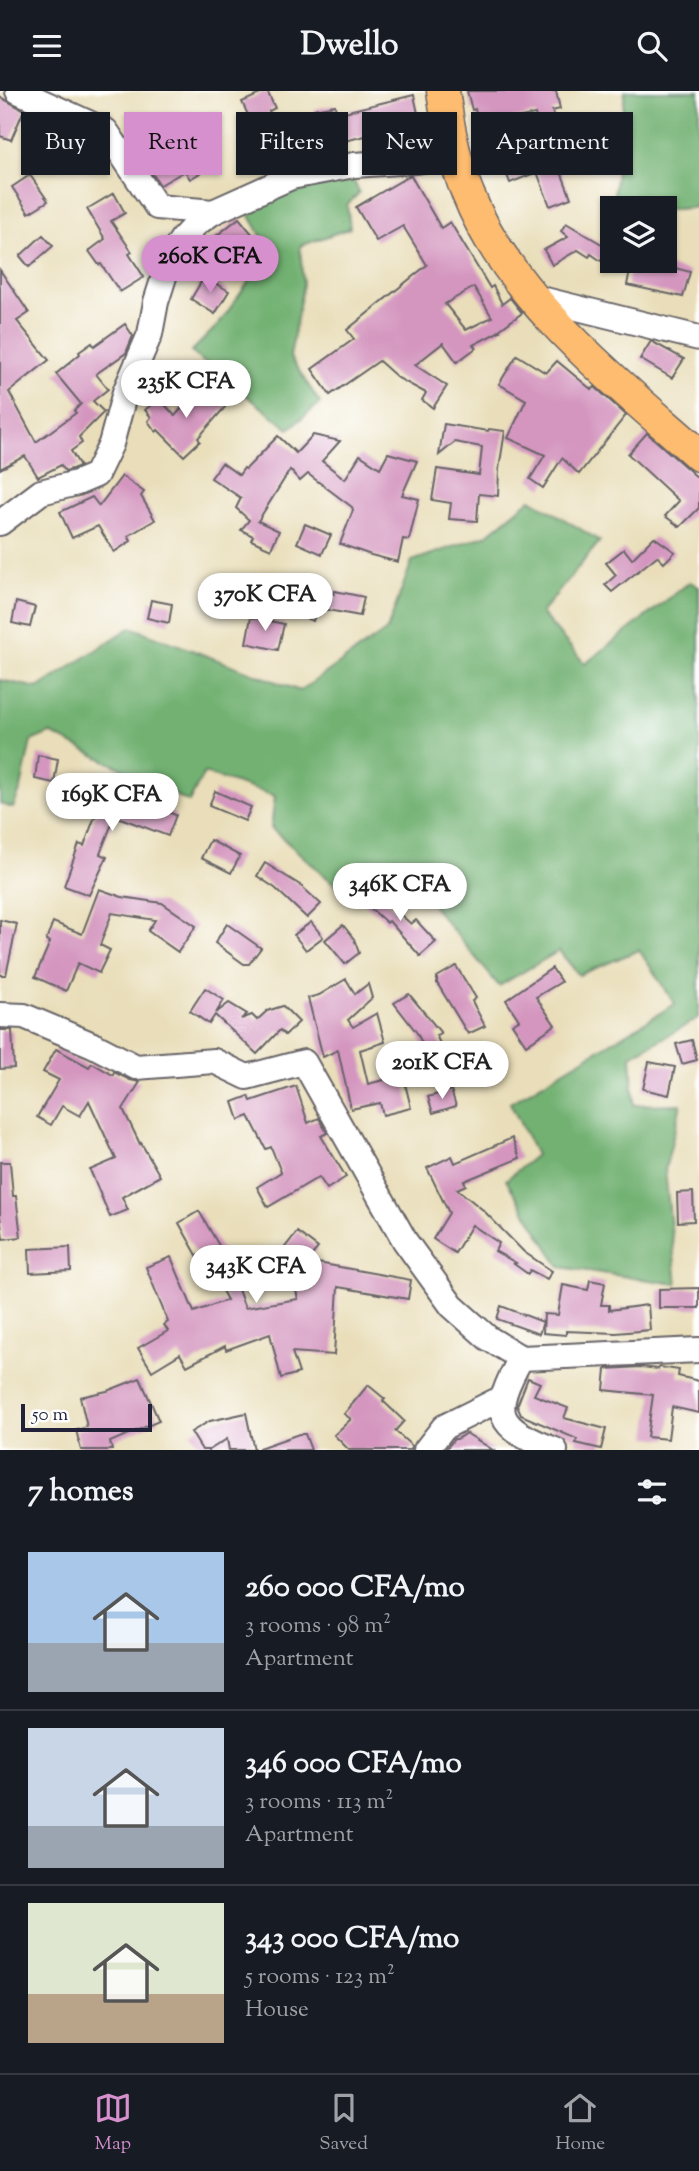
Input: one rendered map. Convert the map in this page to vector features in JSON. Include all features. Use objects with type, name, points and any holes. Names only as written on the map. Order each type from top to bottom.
[{"type":"main road","points":[[443,91],[447,112]]},
{"type":"main road","points":[[457,162],[468,195],[513,274],[611,376],[699,455]]},
{"type":"street","points":[[18,91],[106,131],[157,207],[213,212]]},
{"type":"street","points":[[0,523],[41,492],[96,475],[111,444],[125,392],[150,334],[170,258],[196,224],[213,212],[291,177],[362,165]]},
{"type":"street","points":[[533,297],[699,338]]},
{"type":"street","points":[[0,1015],[24,1016],[93,1045],[136,1067],[214,1061],[247,1077],[304,1062],[405,1241],[452,1306],[488,1338],[521,1358],[699,1350]]},
{"type":"street","points":[[521,1358],[502,1398],[502,1409],[509,1428],[555,1450]]},
{"type":"street","points":[[426,1450],[444,1427],[502,1398]]},
{"type":"green space","points":[[625,91],[699,91],[699,207],[677,209],[677,196],[614,196],[616,175],[633,175],[633,112],[623,112]]},
{"type":"green space","points":[[352,176],[359,193],[347,205],[350,228],[300,246],[303,284],[290,357],[320,403],[289,429],[191,352],[219,324],[270,251],[245,207]]},
{"type":"green space","points":[[531,499],[600,541],[541,613],[585,664],[690,582],[699,587],[699,1018],[631,1056],[634,1105],[681,1104],[665,1170],[677,1284],[560,1267],[506,1180],[536,1155],[510,1103],[675,1004],[639,950],[579,975],[559,951],[499,986],[395,860],[340,889],[271,828],[275,796],[204,773],[189,802],[50,733],[31,741],[21,788],[13,808],[0,804],[0,680],[38,688],[131,627],[300,691],[387,630],[412,561],[487,535]]},
{"type":"building","points":[[267,91],[275,108],[269,112],[247,112],[242,102]]},
{"type":"building","points":[[467,91],[556,91],[560,109],[552,112],[472,110]]},
{"type":"building","points":[[414,95],[418,112],[362,112],[362,137],[348,140],[348,112],[344,112]]},
{"type":"building","points":[[0,97],[24,110],[11,140],[0,136]]},
{"type":"building","points":[[335,105],[336,112],[314,112],[314,109]]},
{"type":"building","points":[[30,175],[48,201],[29,213],[12,187]]},
{"type":"building","points":[[153,175],[178,175],[160,185]]},
{"type":"building","points":[[507,175],[530,175],[510,183]]},
{"type":"building","points":[[538,175],[562,175],[571,198],[550,206]]},
{"type":"building","points":[[411,176],[441,228],[450,222],[502,304],[510,298],[522,313],[500,331],[473,345],[476,348],[457,362],[443,343],[415,365],[447,386],[433,408],[422,400],[426,393],[398,378],[379,361],[330,395],[312,369],[354,339],[347,330],[427,265],[403,226],[376,241],[356,207]],"holes":[[[474,287],[492,317],[466,330],[445,304]]]},
{"type":"building","points":[[114,193],[125,213],[111,221],[132,252],[129,254],[144,277],[120,292],[89,251],[105,239],[87,209]]},
{"type":"building","points":[[239,218],[258,241],[229,264],[210,241]]},
{"type":"building","points":[[566,223],[600,243],[600,260],[578,250],[552,265],[544,250],[568,237],[561,231]]},
{"type":"building","points":[[43,235],[53,246],[29,267],[20,256]]},
{"type":"building","points":[[677,268],[690,272],[683,297],[627,285],[630,273],[677,273]]},
{"type":"building","points":[[0,270],[29,313],[17,321],[49,360],[9,392],[36,442],[76,413],[74,411],[81,404],[56,374],[80,354],[79,352],[92,343],[94,346],[125,324],[133,336],[126,353],[96,374],[108,389],[93,401],[104,412],[79,437],[82,443],[71,451],[80,466],[65,471],[61,465],[38,477],[25,456],[0,469]]},
{"type":"building","points":[[204,277],[229,291],[215,314],[191,299]]},
{"type":"building","points":[[651,341],[684,359],[672,378],[640,359]]},
{"type":"building","points":[[517,355],[546,373],[557,361],[592,390],[595,387],[626,415],[579,474],[562,458],[543,488],[530,479],[545,455],[508,438],[526,400],[499,384]]},
{"type":"building","points":[[201,386],[226,406],[198,438],[200,441],[184,456],[158,430],[156,432],[148,421],[151,417],[145,410],[159,398],[175,416]]},
{"type":"building","points":[[444,424],[505,431],[498,496],[479,494],[477,521],[449,519],[451,503],[432,500],[437,469],[479,475],[482,447],[455,442],[439,455]]},
{"type":"building","points":[[647,433],[699,479],[699,508],[680,527],[665,516],[679,501],[628,454]]},
{"type":"building","points":[[313,435],[340,441],[322,461],[345,479],[360,455],[380,468],[388,453],[417,461],[402,495],[419,499],[409,540],[403,539],[398,562],[340,544],[352,507],[308,474],[300,481],[290,470],[258,521],[279,531],[271,549],[251,540],[253,536],[241,530],[249,520],[236,508],[241,498],[211,478],[222,463],[239,475],[278,436],[296,453]]},
{"type":"building","points":[[122,476],[144,492],[141,496],[155,520],[128,536],[131,541],[114,552],[98,526],[72,538],[60,512],[92,497],[99,506]]},
{"type":"building","points":[[305,524],[331,535],[322,554],[297,543]]},
{"type":"building","points":[[654,537],[675,552],[664,563],[657,556],[612,592],[605,585],[616,575],[606,563],[624,549],[632,559]]},
{"type":"building","points":[[306,583],[334,594],[335,591],[364,597],[360,616],[317,608],[313,621],[294,614]]},
{"type":"building","points":[[151,600],[172,604],[169,623],[147,618]]},
{"type":"building","points":[[16,602],[35,607],[30,627],[12,623]]},
{"type":"building","points":[[251,617],[284,624],[278,650],[246,643]]},
{"type":"building","points":[[38,755],[58,759],[54,783],[35,779]]},
{"type":"building","points":[[107,779],[127,787],[124,796],[176,815],[168,836],[115,816],[100,854],[107,857],[89,895],[64,886],[79,844],[84,846],[98,808],[95,807]]},
{"type":"building","points":[[215,791],[251,807],[245,821],[209,806]]},
{"type":"building","points":[[210,840],[240,856],[231,873],[201,858]]},
{"type":"building","points":[[265,863],[300,885],[321,904],[307,918],[275,888],[257,876]]},
{"type":"building","points":[[371,888],[411,924],[416,920],[436,942],[420,956],[389,921],[387,923],[361,900]]},
{"type":"building","points":[[99,889],[122,897],[162,903],[196,926],[178,952],[148,931],[155,920],[112,913],[100,945],[110,950],[99,973],[78,963],[66,991],[35,977],[50,942],[46,940],[53,922],[82,934]]},
{"type":"building","points":[[0,920],[17,924],[6,975],[0,975]]},
{"type":"building","points":[[311,922],[323,937],[306,950],[294,935]]},
{"type":"building","points":[[227,924],[261,948],[249,964],[244,964],[215,943]]},
{"type":"building","points":[[343,925],[354,939],[359,953],[345,964],[325,940]]},
{"type":"building","points":[[456,966],[476,998],[472,1001],[485,1026],[468,1034],[437,983],[437,977]]},
{"type":"building","points":[[552,968],[561,982],[536,997],[555,1025],[526,1045],[512,1024],[519,1020],[506,1000]]},
{"type":"building","points":[[346,979],[355,994],[368,984],[372,998],[348,1020],[353,1027],[377,1013],[385,1042],[360,1050],[368,1084],[403,1075],[411,1108],[383,1115],[380,1103],[351,1109],[338,1050],[323,1057],[308,998],[319,995]]},
{"type":"building","points":[[205,988],[224,1000],[216,1013],[229,1003],[247,1014],[241,1019],[252,1015],[257,1020],[267,1011],[283,1006],[299,1022],[285,1035],[280,1030],[257,1054],[215,1015],[209,1024],[190,1011]]},
{"type":"building","points":[[409,994],[441,1033],[436,1035],[456,1078],[442,1084],[417,1033],[394,1003]]},
{"type":"building","points":[[0,1030],[12,1030],[14,1068],[0,1069]]},
{"type":"building","points":[[692,1040],[697,1060],[682,1064],[676,1044]]},
{"type":"building","points":[[56,1049],[89,1067],[92,1063],[113,1075],[114,1072],[140,1082],[123,1109],[160,1176],[122,1197],[128,1210],[110,1217],[90,1170],[116,1159],[89,1101],[80,1116],[62,1106],[51,1125],[37,1117],[59,1080],[43,1072]]},
{"type":"building","points":[[649,1062],[675,1067],[669,1095],[643,1089]]},
{"type":"building","points":[[296,1086],[308,1123],[319,1118],[327,1133],[321,1136],[346,1177],[327,1189],[319,1177],[268,1207],[257,1187],[281,1172],[271,1147],[266,1149],[249,1116],[239,1120],[233,1102],[249,1096],[251,1101]]},
{"type":"building","points":[[451,1090],[456,1106],[433,1113],[428,1097]]},
{"type":"building","points":[[512,1138],[520,1158],[464,1181],[466,1185],[457,1189],[483,1210],[524,1252],[552,1271],[547,1279],[530,1270],[528,1274],[514,1264],[516,1263],[495,1251],[499,1243],[472,1225],[455,1253],[433,1239],[449,1213],[427,1168],[452,1156],[455,1163]]},
{"type":"building","points":[[0,1162],[10,1162],[21,1237],[3,1239]]},
{"type":"building","points":[[693,1192],[694,1221],[678,1222],[677,1193]]},
{"type":"building","points":[[199,1211],[239,1277],[234,1279],[245,1308],[298,1299],[292,1273],[275,1260],[297,1232],[318,1248],[307,1261],[411,1280],[408,1299],[338,1287],[334,1355],[292,1352],[299,1373],[281,1378],[270,1334],[226,1350],[225,1346],[187,1366],[180,1354],[152,1371],[138,1348],[168,1331],[164,1325],[168,1322],[146,1267],[171,1257],[194,1312],[227,1300],[203,1255],[198,1257],[179,1223]]},
{"type":"building","points":[[70,1247],[71,1271],[30,1273],[29,1249]]},
{"type":"building","points":[[590,1280],[605,1283],[601,1305],[609,1305],[609,1310],[648,1305],[650,1330],[616,1333],[566,1331],[566,1335],[543,1333],[544,1314],[558,1315],[563,1285],[588,1290]]},
{"type":"building","points":[[699,1288],[699,1308],[659,1308],[659,1289]]},
{"type":"building","points":[[501,1306],[543,1322],[539,1334],[497,1319]]},
{"type":"building","points":[[641,1367],[679,1370],[678,1376],[699,1381],[699,1413],[672,1407],[668,1439],[647,1437],[653,1395],[604,1390],[606,1369]]},
{"type":"building","points":[[140,1378],[159,1421],[110,1442],[112,1450],[81,1450],[76,1430],[87,1427],[80,1397],[107,1391]]},
{"type":"building","points":[[528,1378],[540,1383],[534,1395],[568,1408],[564,1418],[606,1429],[601,1449],[576,1443],[577,1439],[521,1415],[517,1406]]},
{"type":"building","points":[[368,1385],[385,1399],[383,1401],[404,1421],[395,1431],[412,1446],[411,1450],[349,1450],[334,1435],[351,1419],[344,1414]]},
{"type":"building","points":[[246,1413],[254,1450],[229,1450],[227,1439],[209,1450],[202,1450],[191,1432],[210,1421]]},
{"type":"building","points":[[466,1433],[493,1450],[445,1450],[454,1439]]},
{"type":"building","points":[[305,1434],[311,1450],[259,1450],[259,1448]]}]
